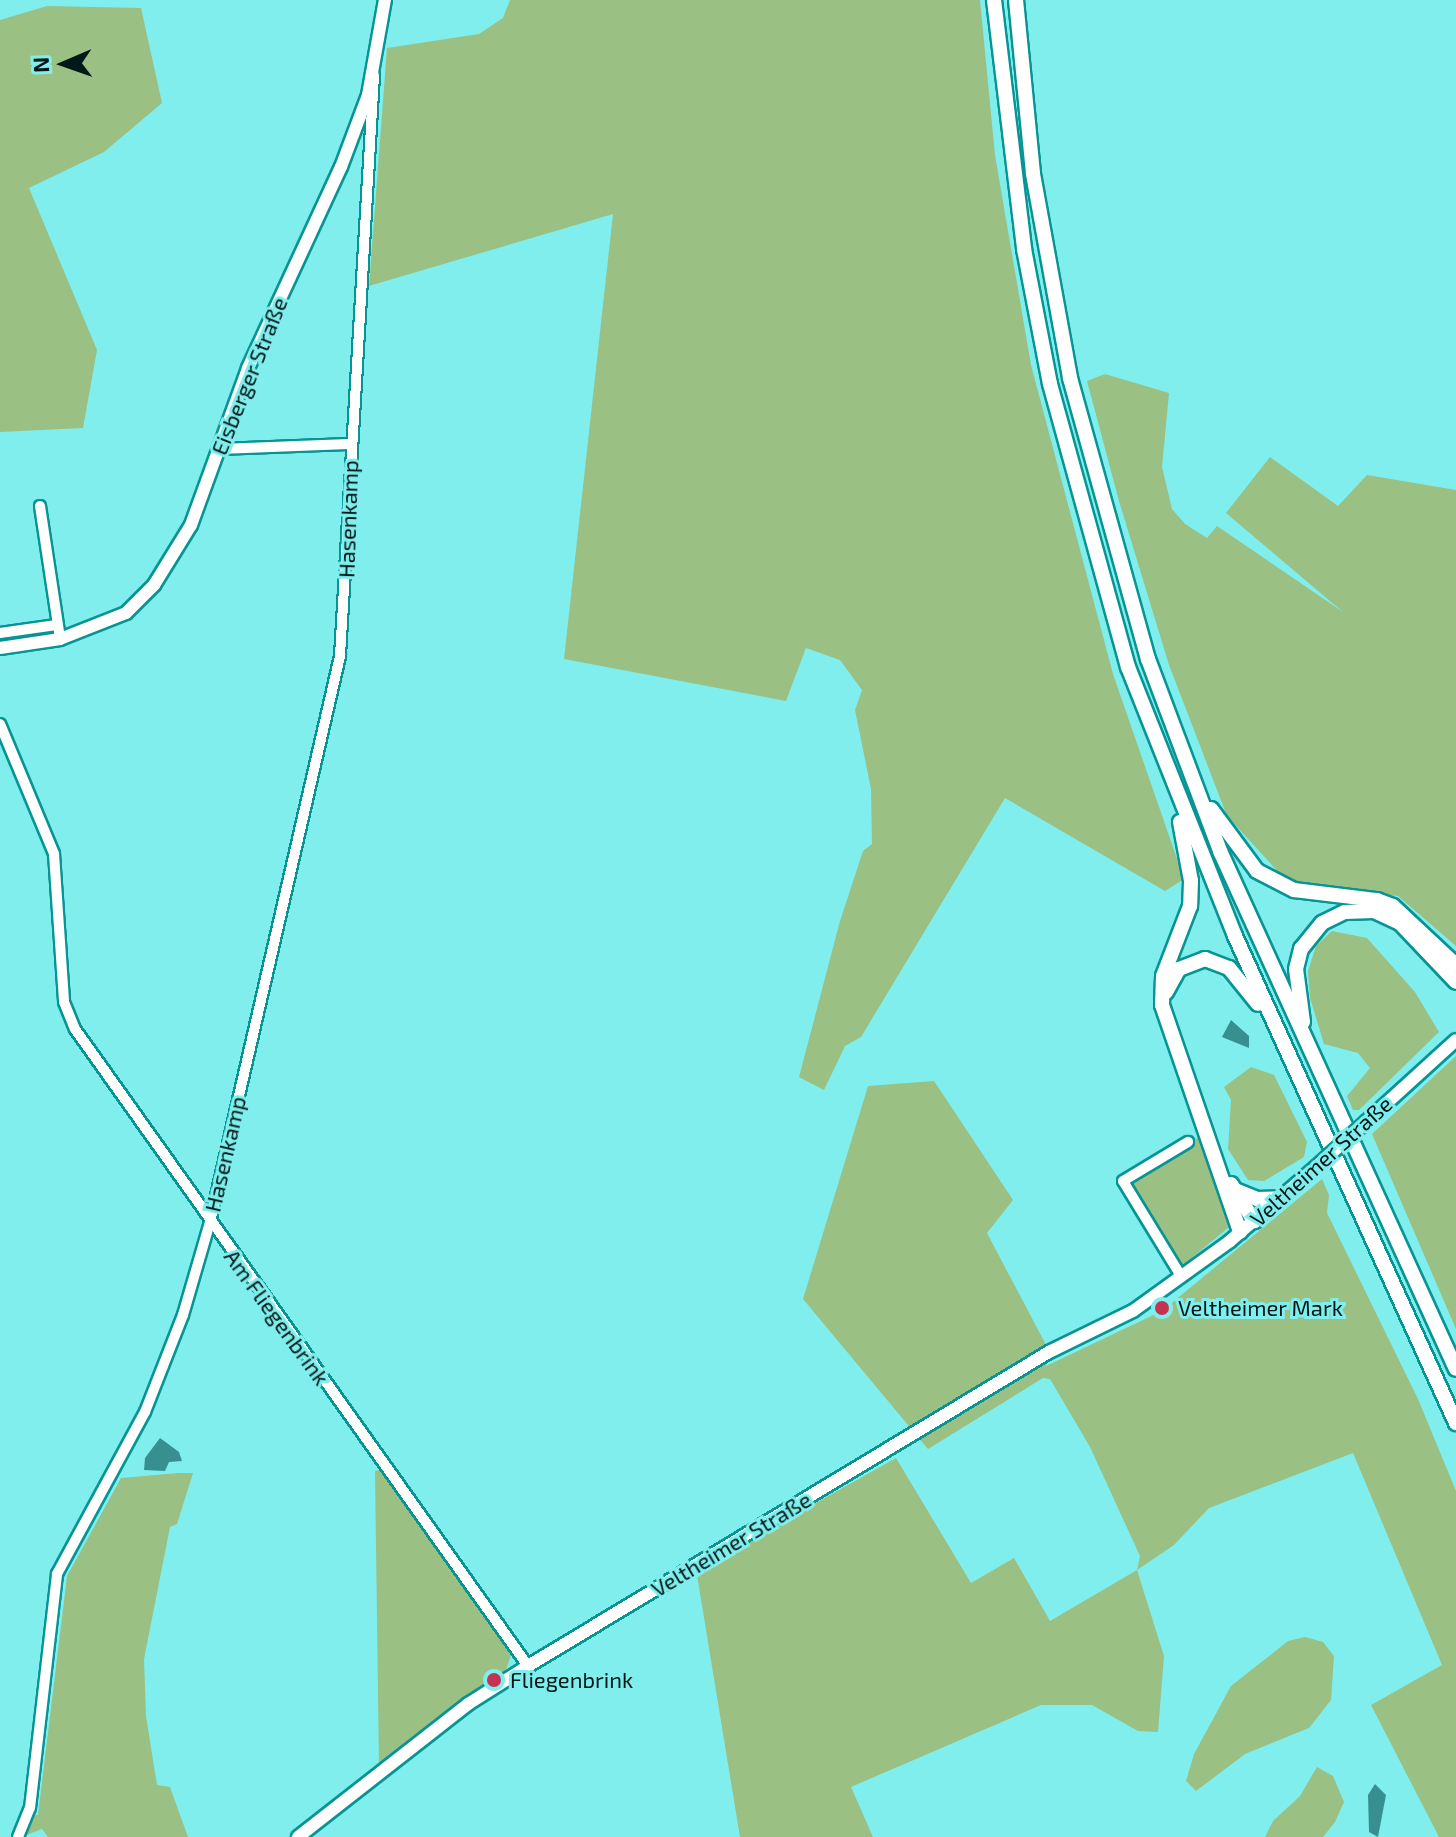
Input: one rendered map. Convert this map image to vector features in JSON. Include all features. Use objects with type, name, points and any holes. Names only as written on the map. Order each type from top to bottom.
[{"type":"highway","points":[[994,0],[1024,249],[1050,384],[1102,586],[1174,794],[1456,1423]]},
{"type":"highway","points":[[1016,0],[1033,174],[1070,378],[1118,565],[1189,774],[1308,1046],[1456,1369]]},
{"type":"highway","points":[[1189,774],[1229,839],[1257,871],[1294,890],[1377,900],[1393,906],[1456,965]]},
{"type":"highway","points":[[1174,794],[1191,893],[1185,923],[1163,976],[1166,1024],[1222,1169],[1240,1232]]},
{"type":"highway","points":[[1308,1046],[1296,969],[1311,933],[1333,917],[1358,909],[1400,923],[1456,982]]},
{"type":"highway","points":[[1166,1024],[1172,977],[1187,964],[1205,959],[1241,978],[1286,1048]]},
{"type":"highway","points":[[1222,1169],[1254,1221]]},
{"type":"highway","points":[[1235,1190],[1257,1199],[1282,1198]]},
{"type":"main road","name":"Eisberger Straße","points":[[0,648],[60,639],[126,613],[154,585],[191,525],[248,368],[341,167],[374,75],[385,0]]},
{"type":"main road","name":"Veltheimer Straße","points":[[298,1837],[468,1704],[528,1666],[1049,1352],[1131,1312],[1282,1198],[1456,1040]]},
{"type":"street","name":"Hasenkamp","points":[[18,1837],[30,1808],[57,1574],[155,1390],[210,1222],[345,630],[350,444],[375,113],[374,75]]},
{"type":"street","name":"Hasenkamp","points":[[218,449],[350,444]]},
{"type":"street","points":[[40,506],[60,639]]},
{"type":"street","points":[[0,633],[56,625]]},
{"type":"street","name":"Am Fliegenbrink","points":[[0,724],[54,854],[64,1002],[75,1029],[528,1666]]},
{"type":"street","points":[[1181,1276],[1123,1181],[1188,1142]]},
{"type":"green space","points":[[510,0],[980,0],[995,155],[1031,365],[1113,674],[1184,879],[1165,891],[1005,798],[861,1037],[845,1046],[824,1090],[799,1077],[840,921],[863,851],[872,844],[871,789],[855,710],[862,690],[840,660],[806,648],[786,701],[564,659],[613,214],[369,286],[387,48],[479,34],[503,18]]},
{"type":"green space","points":[[47,6],[141,8],[162,103],[104,152],[29,188],[97,350],[83,428],[0,432],[0,20]]},
{"type":"green space","points":[[1105,374],[1169,393],[1162,467],[1172,509],[1185,524],[1207,538],[1217,526],[1343,612],[1226,513],[1270,457],[1338,506],[1367,475],[1456,490],[1456,946],[1398,896],[1315,888],[1282,876],[1227,816],[1169,665],[1119,501],[1087,381]]},
{"type":"green space","points":[[1332,931],[1367,938],[1415,992],[1439,1032],[1359,1110],[1353,1110],[1347,1096],[1370,1068],[1358,1053],[1324,1044],[1310,998],[1308,971],[1316,946]]},
{"type":"green space","points":[[1456,1056],[1456,1329],[1372,1134]]},
{"type":"green space","points":[[1251,1067],[1274,1075],[1307,1142],[1304,1157],[1264,1181],[1248,1180],[1228,1149],[1231,1100],[1224,1087]]},
{"type":"green space","points":[[934,1081],[1013,1200],[987,1233],[1045,1343],[1046,1366],[1162,1311],[1322,1179],[1329,1195],[1327,1213],[1418,1399],[1456,1491],[1456,1837],[1439,1837],[1371,1705],[1442,1665],[1353,1453],[1209,1508],[1174,1545],[1137,1570],[1140,1556],[1090,1447],[1050,1379],[1043,1378],[928,1449],[803,1299],[868,1086]]},
{"type":"green space","points":[[1202,1135],[1229,1227],[1182,1266],[1175,1263],[1129,1181]]},
{"type":"green space","points":[[896,1458],[971,1583],[1014,1558],[1050,1621],[1137,1570],[1164,1656],[1158,1732],[1138,1731],[1092,1705],[1041,1705],[851,1787],[873,1837],[740,1837],[697,1575],[700,1568]]},
{"type":"green space","points":[[381,1470],[511,1655],[506,1670],[379,1765],[375,1471]]},
{"type":"green space","points":[[193,1473],[177,1524],[170,1527],[144,1659],[146,1716],[157,1785],[170,1787],[188,1837],[48,1837],[42,1829],[21,1837],[32,1815],[38,1815],[67,1576],[121,1478]]},
{"type":"green space","points":[[1305,1637],[1323,1642],[1334,1656],[1331,1700],[1309,1728],[1245,1754],[1196,1791],[1186,1781],[1194,1754],[1231,1686],[1288,1641]]},
{"type":"green space","points":[[1317,1767],[1333,1776],[1344,1802],[1335,1822],[1323,1837],[1265,1837],[1273,1821],[1300,1796]]},
{"type":"water","points":[[1231,1020],[1249,1036],[1249,1048],[1222,1037]]},
{"type":"water","points":[[160,1438],[179,1452],[182,1461],[169,1462],[165,1471],[144,1470],[145,1458]]},
{"type":"water","points":[[1375,1784],[1386,1795],[1378,1837],[1369,1832],[1368,1795]]},
{"type":"place","name":"Veltheimer Mark","points":[[1162,1308]]},
{"type":"place","name":"Fliegenbrink","points":[[494,1680]]}]
